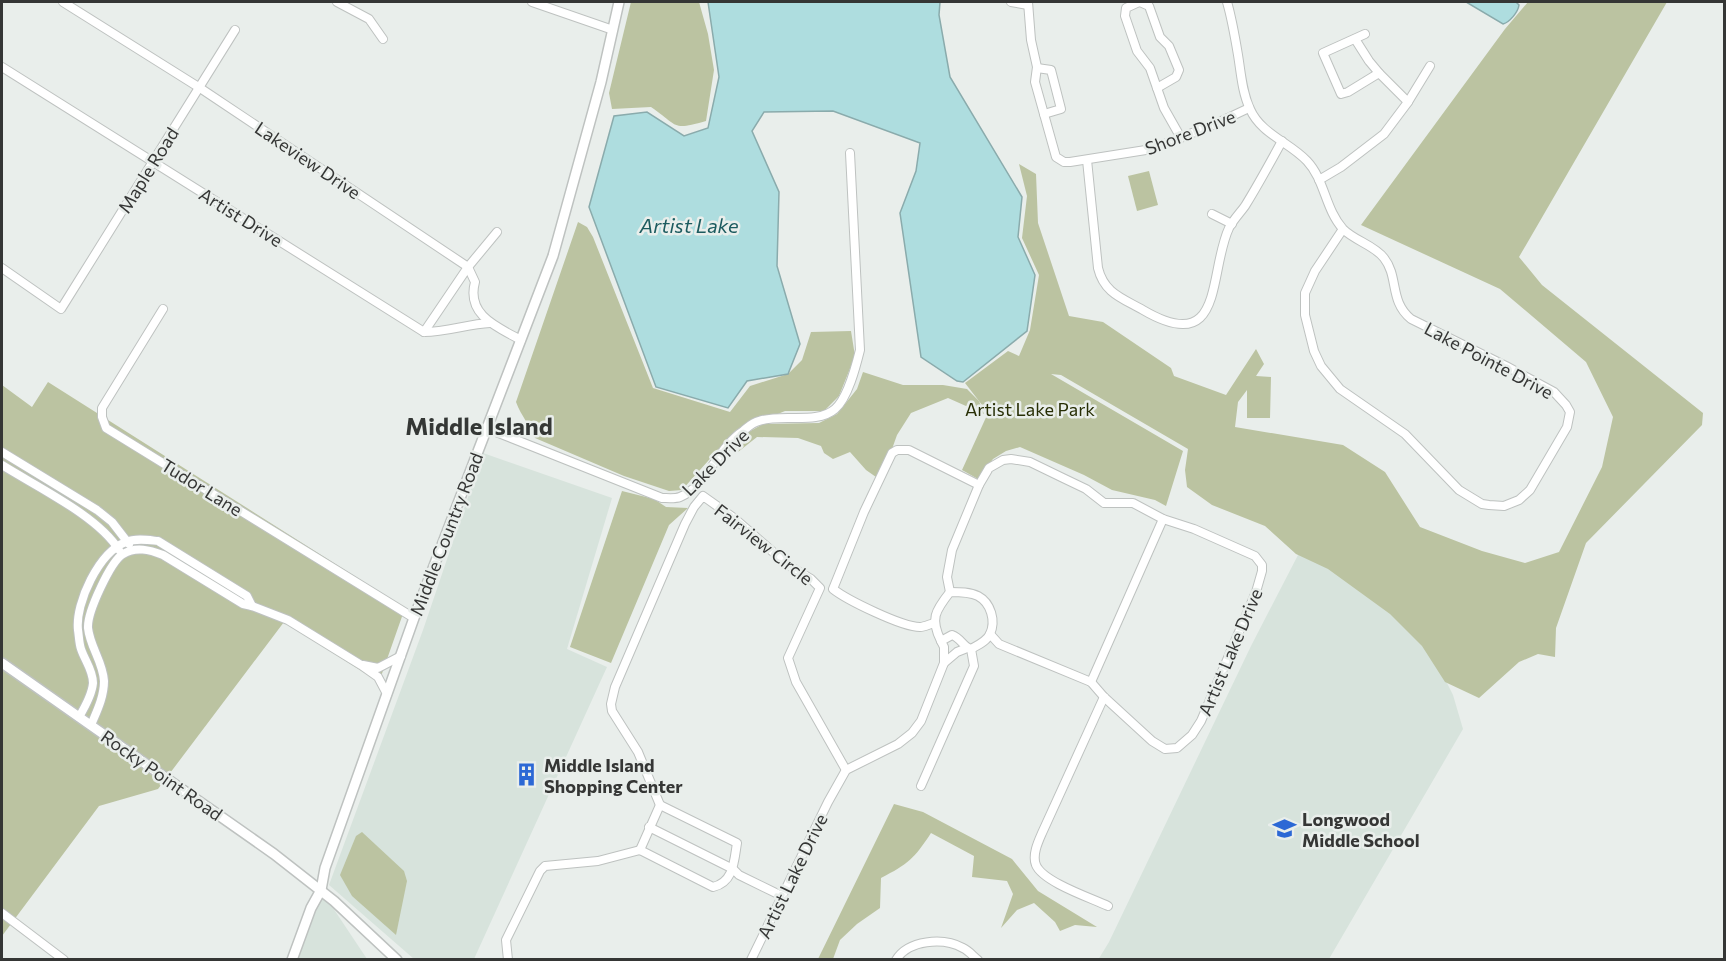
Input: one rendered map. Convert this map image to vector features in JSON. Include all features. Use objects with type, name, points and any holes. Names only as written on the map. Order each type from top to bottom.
[{"type":"main road","name":"Middle Country Road","points":[[292,960],[311,908],[321,890],[325,868],[414,618],[556,245],[619,2]]},
{"type":"main road","name":"Rocky Point Road","points":[[2,663],[274,854],[321,890],[397,960]]},
{"type":"street","name":"Lakeview Drive","points":[[63,2],[200,88],[468,267]]},
{"type":"street","points":[[337,2],[369,19],[383,39]]},
{"type":"street","points":[[532,2],[613,30]]},
{"type":"street","points":[[1011,2],[1028,3],[1031,40],[1037,68],[1035,82],[1044,114],[1061,109],[1051,70],[1037,68]]},
{"type":"street","points":[[1157,88],[1176,77],[1179,70],[1169,46],[1160,37],[1149,6],[1139,2],[1126,8],[1125,16],[1137,51],[1150,68],[1157,88],[1164,108],[1181,138]]},
{"type":"street","points":[[1227,2],[1233,24],[1244,94],[1249,108]]},
{"type":"street","name":"Maple Road","points":[[2,268],[61,309],[235,30]]},
{"type":"street","points":[[1365,34],[1323,53],[1341,94],[1363,84],[1379,73]]},
{"type":"street","points":[[1355,39],[1368,61],[1408,102]]},
{"type":"street","points":[[1319,180],[1341,167],[1384,134],[1408,102],[1430,66]]},
{"type":"street","name":"Artist Drive","points":[[2,67],[424,332]]},
{"type":"street","name":"Lake Pointe Drive","points":[[1249,108],[1267,131],[1307,161],[1343,229],[1380,254],[1385,260],[1402,312],[1554,392],[1566,405],[1570,412],[1566,427],[1530,490],[1520,500],[1504,506],[1482,504],[1459,490],[1405,434],[1340,388],[1321,366],[1314,351],[1305,315],[1305,293],[1315,271],[1343,229]]},
{"type":"street","name":"Shore Drive","points":[[1044,114],[1056,157],[1059,160],[1070,162],[1152,149],[1249,108]]},
{"type":"street","points":[[1087,160],[1098,268],[1103,283],[1114,294],[1161,321],[1179,325],[1196,319],[1208,308],[1226,237],[1282,141]]},
{"type":"street","name":"Lake Drive","points":[[486,428],[662,498],[678,498],[689,492],[702,478],[726,445],[740,432],[758,421],[798,416],[819,417],[836,408],[852,380],[860,350],[850,153]]},
{"type":"street","points":[[1212,214],[1232,224]]},
{"type":"street","points":[[424,332],[468,267],[497,232]]},
{"type":"street","points":[[468,267],[475,282],[472,293],[473,302],[490,323],[521,340]]},
{"type":"street","name":"Tudor Lane","points":[[163,309],[102,408],[106,428],[414,618]]},
{"type":"street","points":[[424,332],[443,332],[467,324],[490,323]]},
{"type":"street","points":[[934,623],[920,627],[892,619],[842,596],[833,589],[860,522],[892,453],[897,450],[909,450],[980,485]]},
{"type":"street","points":[[2,452],[97,510],[112,522],[134,550]]},
{"type":"street","name":"Artist Lake Drive","points":[[950,592],[947,577],[952,550],[989,468],[1003,460],[1030,462],[1086,489],[1104,503],[1133,503],[1163,519],[1194,529],[1255,556],[1262,566],[1261,578],[1201,721],[1192,735],[1177,748],[1165,748],[1152,741],[1091,682],[999,644],[990,634]]},
{"type":"street","points":[[2,465],[92,520],[106,532],[122,554]]},
{"type":"street","name":"Fairview Circle","points":[[660,805],[638,752],[616,719],[611,704],[615,687],[685,524],[703,496],[734,518],[780,558],[820,588],[788,658],[796,682],[846,770]]},
{"type":"street","points":[[1091,682],[1163,519]]},
{"type":"street","points":[[79,717],[87,703],[93,684],[90,669],[80,648],[78,616],[85,590],[109,552],[117,546],[127,541],[147,539],[158,541],[247,596],[252,606]]},
{"type":"street","points":[[91,726],[100,705],[104,684],[103,667],[93,647],[88,627],[90,611],[96,594],[122,554],[134,550],[149,550],[163,555],[243,604],[288,620],[362,665],[378,677],[387,694]]},
{"type":"street","points":[[846,770],[898,744],[912,733],[921,721],[944,663],[944,647],[934,623],[937,610],[950,592],[968,593],[980,597],[989,604],[992,623],[990,634],[986,639],[957,652],[944,663]]},
{"type":"street","points":[[921,786],[974,666],[969,648],[958,637],[952,635],[941,641]]},
{"type":"street","points":[[362,665],[378,668],[401,656]]},
{"type":"street","points":[[1104,697],[1042,833],[1034,856],[1036,866],[1044,874],[1108,906]]},
{"type":"street","name":"Artist Lake Drive","points":[[751,960],[846,770]]},
{"type":"street","points":[[508,960],[506,940],[542,868],[549,865],[598,861],[640,850],[713,887],[724,882],[733,869],[737,843],[660,805],[640,850]]},
{"type":"street","points":[[649,827],[782,896]]},
{"type":"street","points":[[2,913],[64,960]]},
{"type":"street","points":[[897,960],[901,952],[923,942],[962,947],[978,960]]},
{"type":"shaded area","points":[[483,453],[612,498],[567,649],[607,667],[474,959],[414,959],[329,885],[423,630]]},
{"type":"shaded area","name":"Longwood Middle School","points":[[1328,514],[1440,669],[1453,695],[1463,729],[1329,959],[1098,960],[1109,942],[1251,646],[1313,526]]},
{"type":"shaded area","points":[[321,890],[367,959],[296,959]]},
{"type":"green space","points":[[631,2],[699,2],[708,34],[714,70],[706,121],[681,126],[671,122],[651,107],[612,109],[609,93]]},
{"type":"green space","name":"Artist Lake Park","points":[[1528,2],[1667,2],[1519,257],[1542,285],[1703,413],[1702,425],[1586,543],[1556,628],[1555,657],[1538,654],[1519,662],[1479,698],[1445,682],[1422,646],[1390,614],[1328,569],[1296,554],[1265,526],[1212,505],[1187,487],[1185,470],[1188,449],[1061,375],[1051,374],[1183,451],[1166,506],[1155,500],[1112,490],[1020,447],[1006,451],[993,459],[978,479],[962,470],[988,413],[965,383],[1008,351],[1019,356],[1030,330],[1039,275],[1022,238],[1027,196],[1019,164],[1036,174],[1038,223],[1069,316],[1103,322],[1171,368],[1174,376],[1226,395],[1256,349],[1264,364],[1256,376],[1271,377],[1270,418],[1247,418],[1247,390],[1238,402],[1235,427],[1343,445],[1385,472],[1420,527],[1482,551],[1525,563],[1559,552],[1602,467],[1613,417],[1586,362],[1500,289],[1361,225],[1505,29]]},
{"type":"green space","points":[[1149,171],[1158,205],[1137,211],[1128,176]]},
{"type":"green space","points":[[578,222],[587,227],[593,237],[653,388],[730,412],[750,386],[788,374],[802,360],[811,332],[851,331],[855,356],[839,396],[824,411],[785,411],[734,432],[682,490],[669,491],[624,476],[535,438],[516,402]]},
{"type":"green space","points":[[863,372],[903,385],[943,385],[967,389],[979,401],[984,414],[948,398],[911,413],[876,477],[866,470],[850,452],[833,459],[824,453],[821,446],[798,438],[757,437],[738,452],[745,434],[763,424],[819,423],[837,414],[857,389]]},
{"type":"green space","points":[[48,382],[405,608],[379,682],[284,622],[158,789],[99,806],[2,936],[2,385],[32,407]]},
{"type":"green space","points":[[622,491],[654,499],[666,507],[688,508],[669,525],[611,663],[570,647]]},
{"type":"green space","points":[[894,804],[923,812],[1012,859],[1038,891],[1097,927],[1075,925],[1060,931],[1055,922],[1034,903],[1017,910],[1001,928],[1013,894],[1007,881],[972,877],[974,856],[931,833],[910,860],[881,878],[880,908],[857,924],[840,940],[833,959],[818,959]]},
{"type":"green space","points":[[362,832],[404,871],[407,881],[396,935],[352,896],[340,875],[356,836]]},
{"type":"water","name":"Artist Lake","points":[[708,2],[940,2],[939,15],[950,77],[1022,197],[1018,237],[1035,275],[1027,331],[963,382],[957,381],[921,357],[900,213],[916,171],[920,143],[833,111],[764,112],[752,131],[779,192],[777,266],[800,344],[788,374],[747,381],[728,408],[656,387],[589,207],[614,116],[647,112],[684,136],[708,128],[719,77]]},
{"type":"water","points":[[1466,2],[1516,2],[1519,5],[1513,16],[1503,24]]},
{"type":"place","name":"Middle Island Shopping Center","points":[[526,775]]},
{"type":"place","name":"Longwood Middle School","points":[[1284,829]]},
{"type":"district","name":"Middle Island","points":[[479,425]]}]
